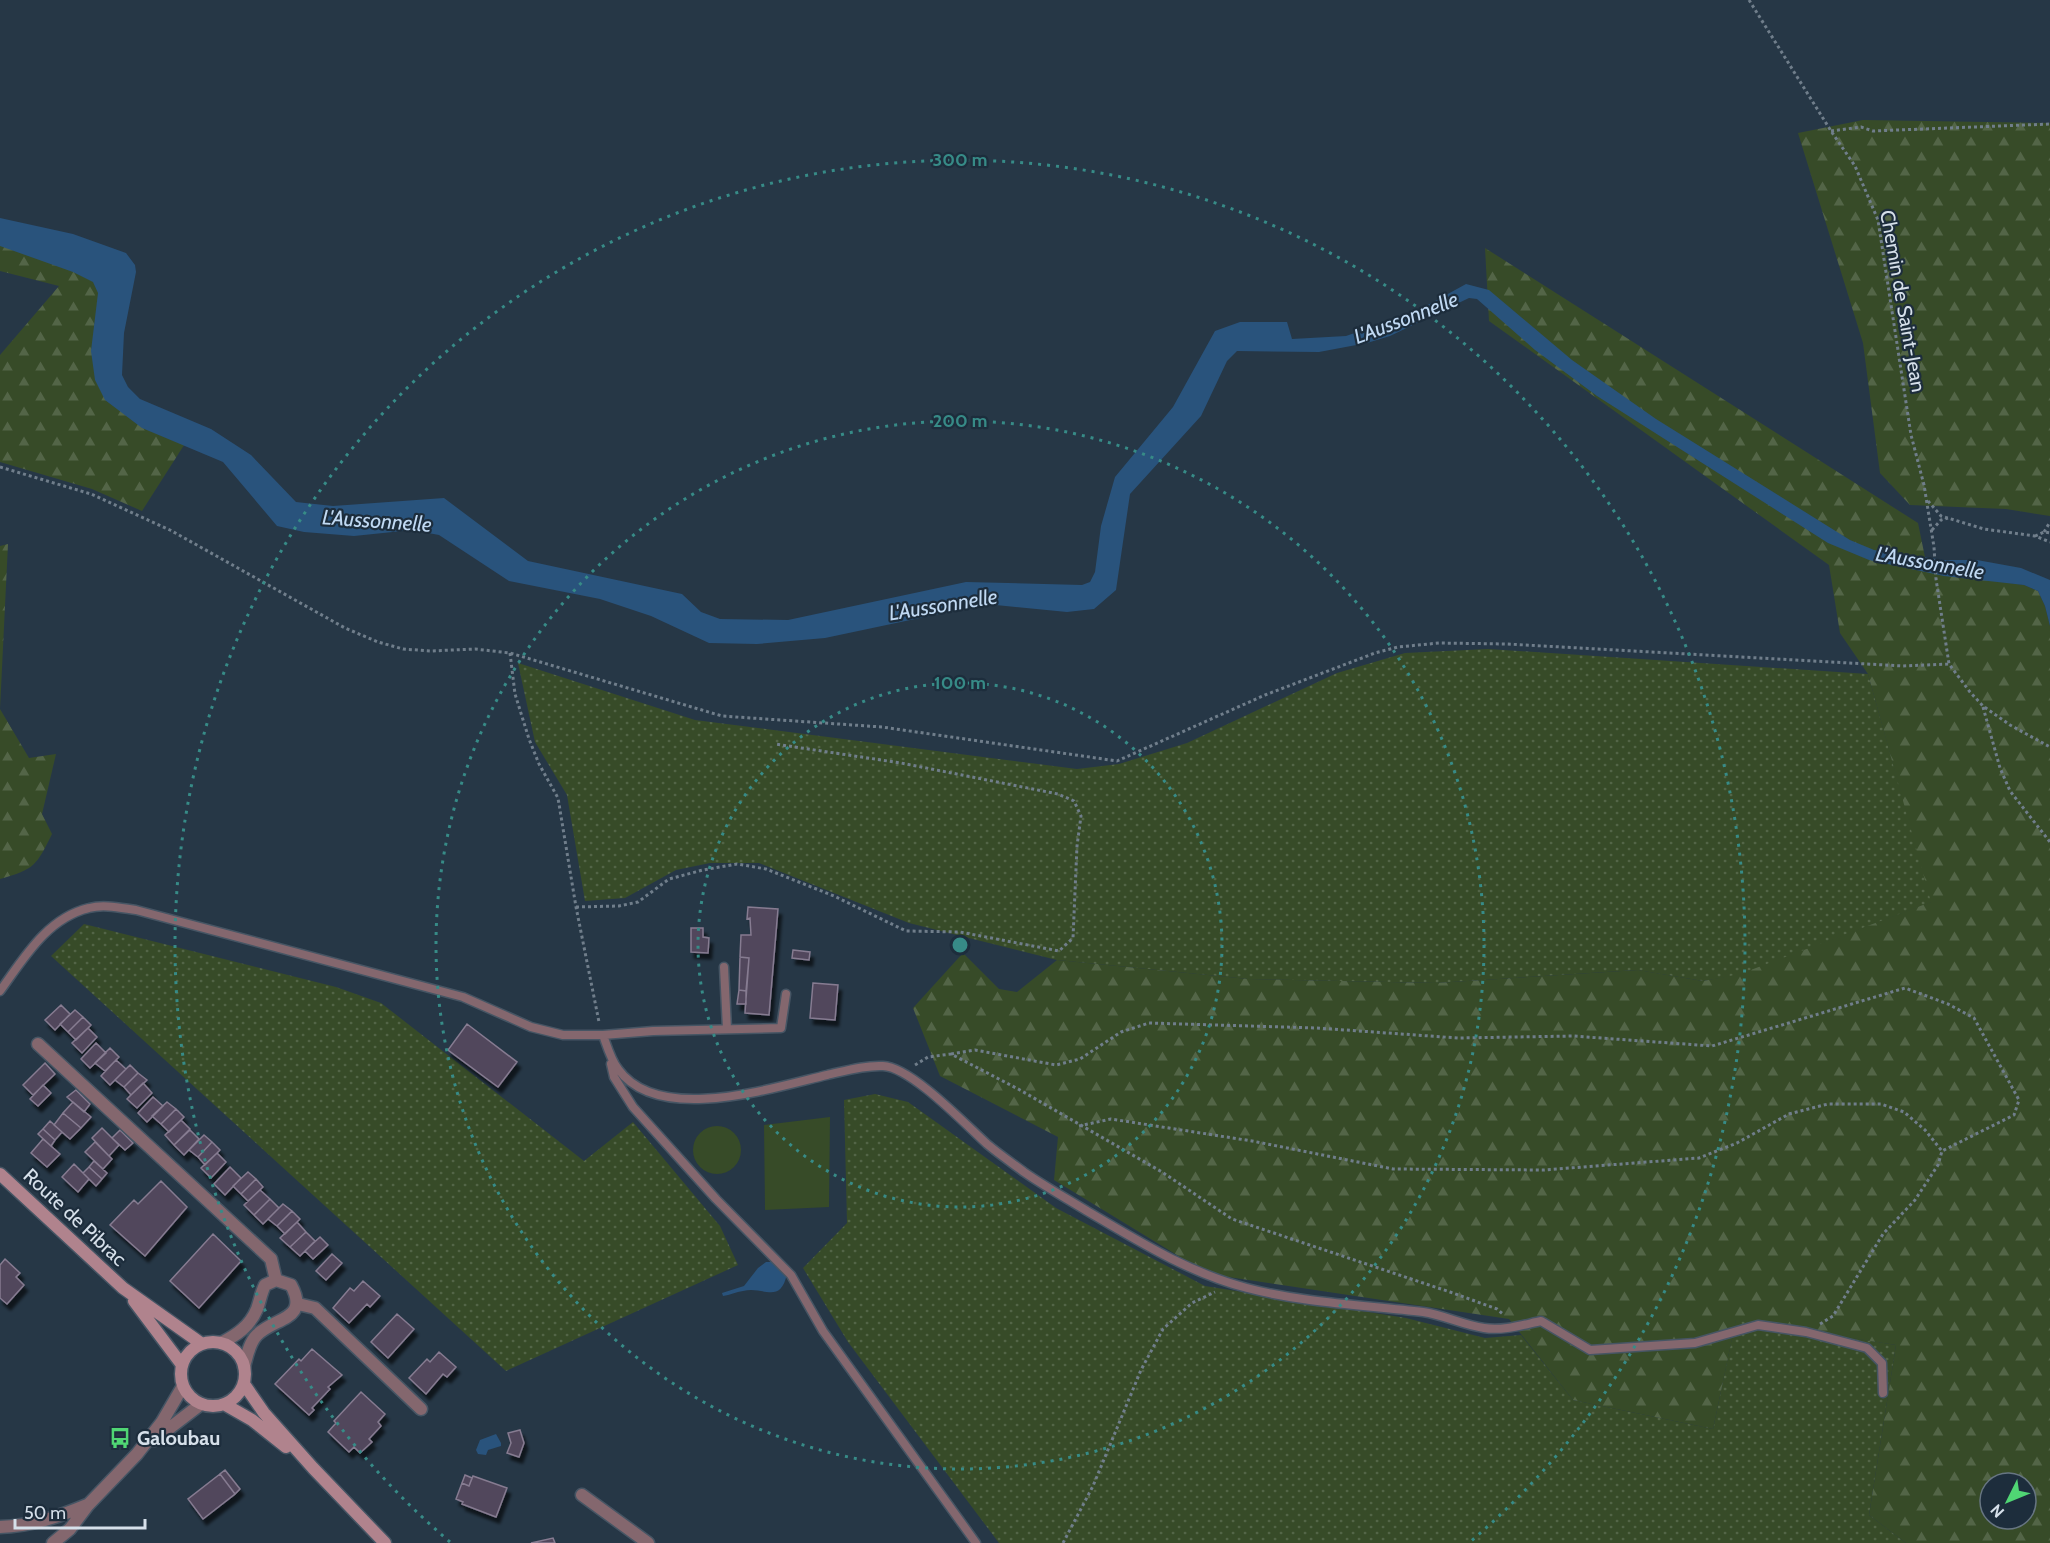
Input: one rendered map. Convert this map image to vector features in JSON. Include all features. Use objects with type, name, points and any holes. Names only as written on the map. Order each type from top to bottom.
[{"type":"main road","name":"Route de Pibrac","points":[[0,1174],[123,1288],[182,1365]]},
{"type":"main road","name":"Route de Pibrac","points":[[123,1288],[202,1344]]},
{"type":"main road","points":[[221,1343],[236,1352],[244,1367],[244,1384],[232,1400],[224,1404],[208,1406],[194,1400],[183,1386],[182,1365],[186,1356],[202,1344],[221,1343]]},
{"type":"main road","points":[[244,1384],[264,1413],[385,1543]]},
{"type":"main road","points":[[224,1404],[252,1420],[313,1468]]},
{"type":"street","points":[[38,1044],[271,1259],[276,1280]]},
{"type":"street","points":[[221,1343],[235,1336],[245,1327],[257,1309],[265,1285],[276,1280],[291,1285],[298,1304],[296,1310],[285,1319],[271,1324],[255,1337],[244,1367]]},
{"type":"street","points":[[298,1304],[315,1308],[421,1409]]},
{"type":"street","points":[[53,1543],[70,1529],[88,1505],[137,1454],[162,1422],[183,1386]]},
{"type":"street","points":[[137,1454],[201,1404]]},
{"type":"street","points":[[582,1495],[648,1543]]},
{"type":"street","points":[[0,1527],[50,1520],[88,1505]]},
{"type":"lane","points":[[0,991],[36,942],[66,917],[90,907],[110,906],[147,913],[463,997],[531,1027],[564,1035],[782,1028],[786,994]]},
{"type":"lane","points":[[724,967],[727,1029]]},
{"type":"lane","points":[[603,1035],[618,1069],[634,1084],[652,1093],[673,1098],[720,1098],[866,1066],[887,1066],[903,1073],[925,1088],[990,1146],[1026,1173],[1142,1244],[1198,1272],[1233,1284],[1294,1298],[1431,1313],[1482,1328],[1499,1329],[1540,1321],[1590,1350],[1695,1343],[1758,1325],[1806,1332],[1867,1348],[1882,1363],[1883,1393]]},
{"type":"lane","points":[[603,1035],[614,1077],[633,1107],[716,1199],[791,1275],[823,1331],[976,1543]]},
{"type":"path","name":"Chemin de Saint-Jean","points":[[1749,0],[1831,131],[1856,166],[1878,220],[1911,435],[1926,498],[1934,547],[1936,579],[1949,664]]},
{"type":"path","points":[[1831,131],[1861,127],[1874,131],[2050,124]]},
{"type":"path","points":[[0,467],[91,494],[170,530],[345,628],[378,642],[403,649],[510,653],[722,716],[882,727],[1117,761],[1265,695],[1375,653],[1398,647],[1439,643],[1507,644],[1902,666],[1949,664],[1983,706],[2010,725],[2050,747]]},
{"type":"path","points":[[1926,498],[1936,512],[1948,518],[1984,529],[2035,536],[2050,542]]},
{"type":"path","points":[[1931,531],[1941,520],[1948,518]]},
{"type":"path","points":[[2044,532],[2050,522]]},
{"type":"path","points":[[2035,536],[2044,532],[2050,533]]},
{"type":"path","points":[[510,653],[515,694],[528,739],[558,798],[576,907],[603,1035]]},
{"type":"path","points":[[1983,706],[2000,768],[2010,791],[2050,843]]},
{"type":"path","points":[[576,907],[619,906],[638,902],[669,879],[737,864],[766,869],[824,892],[906,931],[960,932],[1059,951],[1073,938],[1077,846],[1081,816],[1074,801],[1058,794],[912,765],[776,744]]},
{"type":"path","points":[[903,1073],[928,1057],[975,1050],[1056,1065],[1080,1059],[1120,1032],[1149,1023],[1317,1028],[1458,1038],[1573,1036],[1712,1046],[1905,988],[1948,1004],[1974,1018],[2019,1100],[2014,1115],[1942,1151],[1938,1166],[1915,1200],[1883,1234],[1833,1316],[1806,1332]]},
{"type":"path","points":[[951,1054],[1020,1090],[1162,1172],[1232,1219],[1497,1309],[1519,1326]]},
{"type":"path","points":[[1079,1126],[1111,1119],[1252,1141],[1393,1169],[1544,1170],[1699,1158],[1737,1143],[1789,1114],[1828,1104],[1881,1104],[1904,1112],[1942,1151]]},
{"type":"path","points":[[1063,1543],[1093,1486],[1141,1370],[1163,1329],[1192,1303],[1233,1284]]},
{"type":"green space","points":[[1863,120],[2050,123],[2050,516],[2006,509],[1910,505],[1880,473],[1863,343],[1798,133]]},
{"type":"green space","points":[[0,237],[90,270],[110,294],[109,376],[186,442],[142,511],[92,489],[0,462],[0,355],[59,286],[0,271]]},
{"type":"green space","points":[[1485,248],[1918,523],[1928,572],[2024,585],[2038,591],[2045,606],[2050,626],[2050,1543],[1906,1543],[1869,1515],[1896,1345],[1736,1320],[1713,1429],[1573,1400],[1509,1319],[1208,1274],[1054,1180],[1058,1137],[940,1076],[913,1008],[963,953],[999,989],[1017,992],[1057,960],[1248,979],[1436,983],[1638,970],[1703,981],[1740,974],[1931,902],[1868,674],[1840,633],[1829,565],[1489,321]]},
{"type":"green space","points":[[8,544],[0,709],[0,546]]},
{"type":"green space","points":[[1488,649],[1868,674],[1932,902],[1740,975],[1703,981],[1637,970],[1436,983],[1248,979],[1057,960],[909,923],[759,863],[710,863],[676,870],[625,898],[585,901],[567,795],[535,742],[518,663],[695,720],[1077,769],[1119,764],[1187,743],[1337,673],[1405,653]]},
{"type":"green space","points":[[0,709],[29,758],[56,754],[42,814],[52,834],[33,865],[0,879]]},
{"type":"green space","points":[[84,924],[336,987],[381,1003],[584,1161],[633,1122],[720,1226],[738,1265],[506,1371],[51,956]]},
{"type":"green space","points":[[875,1094],[908,1102],[1056,1208],[1205,1286],[1406,1318],[1485,1338],[1521,1335],[1573,1400],[1713,1429],[1736,1319],[1896,1345],[1869,1515],[1906,1543],[999,1543],[848,1342],[803,1268],[847,1223],[844,1100]]},
{"type":"green space","points":[[830,1117],[829,1207],[765,1210],[764,1125]]},
{"type":"green space","points":[[717,1126],[734,1133],[741,1150],[734,1167],[717,1174],[700,1167],[693,1150],[700,1133]]},
{"type":"water","name":"L'Aussonnelle","points":[[0,218],[73,234],[126,253],[135,265],[136,272],[124,333],[122,375],[128,387],[140,399],[211,429],[251,455],[296,502],[333,506],[444,498],[528,561],[682,594],[701,612],[720,619],[788,620],[966,582],[1082,585],[1090,582],[1095,572],[1101,526],[1115,477],[1173,407],[1215,331],[1240,322],[1287,322],[1292,339],[1346,336],[1415,312],[1466,284],[1489,290],[1572,360],[1656,419],[1850,540],[1874,550],[1944,560],[1977,560],[2021,568],[2050,580],[2050,626],[2038,591],[2024,585],[1944,576],[1869,560],[1828,543],[1597,396],[1535,350],[1477,299],[1469,298],[1390,336],[1367,343],[1319,352],[1237,351],[1227,361],[1201,416],[1130,494],[1116,590],[1094,609],[1067,612],[986,604],[825,638],[757,644],[709,643],[651,616],[600,599],[509,581],[439,535],[412,530],[354,536],[304,532],[277,526],[223,462],[142,428],[105,400],[95,380],[91,351],[98,293],[93,282],[73,272],[0,246]]},
{"type":"water","points":[[766,1262],[774,1262],[787,1274],[780,1289],[776,1292],[751,1290],[723,1296],[722,1293],[744,1286],[758,1268]]},
{"type":"water","points":[[496,1434],[501,1446],[488,1450],[486,1455],[478,1454],[476,1450],[480,1440]]},
{"type":"building","points":[[748,907],[778,909],[769,1015],[745,1013],[749,958],[740,957],[741,935],[751,935],[750,918],[747,919]]},
{"type":"building","points":[[691,928],[703,928],[703,937],[709,938],[708,953],[691,952]]},
{"type":"building","points":[[793,950],[810,952],[809,960],[792,958]]},
{"type":"building","points":[[740,957],[749,958],[746,991],[739,990]]},
{"type":"building","points":[[813,983],[838,985],[835,1020],[810,1018]]},
{"type":"building","points":[[739,990],[746,991],[746,1004],[737,1004]]},
{"type":"building","points":[[61,1005],[70,1014],[55,1030],[45,1020]]},
{"type":"building","points":[[75,1010],[83,1017],[68,1032],[60,1024]]},
{"type":"building","points":[[83,1017],[91,1025],[76,1040],[68,1032]]},
{"type":"building","points":[[467,1024],[517,1062],[498,1087],[448,1050]]},
{"type":"building","points":[[88,1028],[97,1037],[82,1053],[72,1043]]},
{"type":"building","points":[[96,1043],[106,1053],[90,1068],[81,1059]]},
{"type":"building","points":[[110,1048],[119,1057],[105,1071],[95,1063]]},
{"type":"building","points":[[116,1060],[126,1069],[110,1085],[101,1076]]},
{"type":"building","points":[[45,1063],[55,1074],[33,1095],[23,1085]]},
{"type":"building","points":[[130,1065],[138,1073],[124,1087],[115,1080]]},
{"type":"building","points":[[138,1073],[147,1080],[131,1095],[124,1087]]},
{"type":"building","points":[[143,1083],[152,1093],[137,1108],[127,1099]]},
{"type":"building","points":[[43,1085],[51,1093],[38,1106],[30,1099]]},
{"type":"building","points":[[76,1090],[90,1104],[84,1112],[67,1097]]},
{"type":"building","points":[[153,1097],[163,1106],[147,1122],[138,1113]]},
{"type":"building","points":[[73,1102],[91,1117],[81,1128],[63,1113]]},
{"type":"building","points":[[167,1102],[176,1109],[161,1124],[152,1116]]},
{"type":"building","points":[[176,1109],[184,1117],[169,1132],[161,1124]]},
{"type":"building","points":[[63,1113],[81,1128],[70,1139],[54,1125]]},
{"type":"building","points":[[181,1120],[190,1129],[174,1145],[165,1135]]},
{"type":"building","points":[[50,1121],[62,1132],[55,1140],[43,1129]]},
{"type":"building","points":[[102,1128],[119,1145],[109,1156],[92,1138]]},
{"type":"building","points":[[43,1129],[55,1140],[51,1146],[38,1134]]},
{"type":"building","points":[[120,1130],[133,1143],[125,1150],[112,1138]]},
{"type":"building","points":[[190,1130],[199,1139],[184,1155],[174,1145]]},
{"type":"building","points":[[204,1135],[212,1142],[198,1157],[189,1150]]},
{"type":"building","points":[[43,1139],[60,1154],[47,1167],[31,1153]]},
{"type":"building","points":[[95,1142],[112,1159],[103,1169],[85,1152]]},
{"type":"building","points":[[212,1142],[220,1150],[205,1165],[198,1157]]},
{"type":"building","points":[[217,1153],[226,1162],[211,1178],[201,1168]]},
{"type":"building","points":[[94,1161],[107,1173],[102,1179],[89,1167]]},
{"type":"building","points":[[74,1164],[89,1179],[78,1192],[62,1177]]},
{"type":"building","points":[[89,1167],[102,1179],[96,1186],[83,1173]]},
{"type":"building","points":[[230,1167],[241,1178],[225,1195],[214,1184]]},
{"type":"building","points":[[248,1172],[256,1179],[241,1194],[233,1186]]},
{"type":"building","points":[[256,1179],[263,1187],[248,1201],[241,1194]]},
{"type":"building","points":[[161,1181],[187,1207],[145,1256],[110,1225],[134,1200],[138,1204]]},
{"type":"building","points":[[260,1190],[270,1199],[254,1215],[244,1205]]},
{"type":"building","points":[[270,1199],[279,1208],[263,1224],[254,1215]]},
{"type":"building","points":[[283,1204],[292,1211],[277,1226],[268,1219]]},
{"type":"building","points":[[292,1211],[300,1219],[285,1234],[277,1226]]},
{"type":"building","points":[[297,1222],[306,1232],[290,1247],[280,1238]]},
{"type":"building","points":[[306,1232],[315,1241],[300,1256],[290,1247]]},
{"type":"building","points":[[213,1234],[241,1261],[199,1308],[170,1281]]},
{"type":"building","points":[[320,1237],[328,1245],[313,1259],[305,1251]]},
{"type":"building","points":[[332,1254],[342,1263],[326,1280],[316,1271]]},
{"type":"building","points":[[5,1259],[20,1273],[16,1277],[24,1285],[7,1304],[0,1298],[0,1265]]},
{"type":"building","points":[[363,1281],[380,1296],[370,1307],[367,1304],[349,1323],[333,1308],[350,1288],[354,1291]]},
{"type":"building","points":[[397,1314],[414,1329],[388,1358],[371,1342]]},
{"type":"building","points":[[312,1349],[342,1375],[328,1387],[330,1389],[312,1408],[314,1410],[309,1415],[275,1384]]},
{"type":"building","points":[[439,1352],[456,1367],[447,1377],[443,1374],[426,1394],[409,1378],[427,1359],[430,1362]]},
{"type":"building","points":[[361,1392],[385,1414],[378,1422],[381,1426],[369,1439],[372,1442],[360,1453],[354,1447],[349,1452],[328,1432],[336,1423],[334,1421]]},
{"type":"building","points":[[520,1430],[524,1443],[519,1457],[507,1453],[511,1443],[508,1433]]},
{"type":"building","points":[[225,1470],[240,1489],[235,1494],[220,1474]]},
{"type":"building","points":[[220,1474],[235,1494],[203,1519],[188,1499]]},
{"type":"building","points":[[465,1475],[472,1478],[469,1486],[462,1483]]},
{"type":"building","points":[[473,1476],[507,1488],[496,1517],[462,1504],[463,1502],[456,1499],[462,1483],[469,1486]]},
{"type":"building","points":[[553,1538],[555,1543],[531,1543]]},
{"type":"place","name":"Galoubau","points":[[120,1438]]}]
